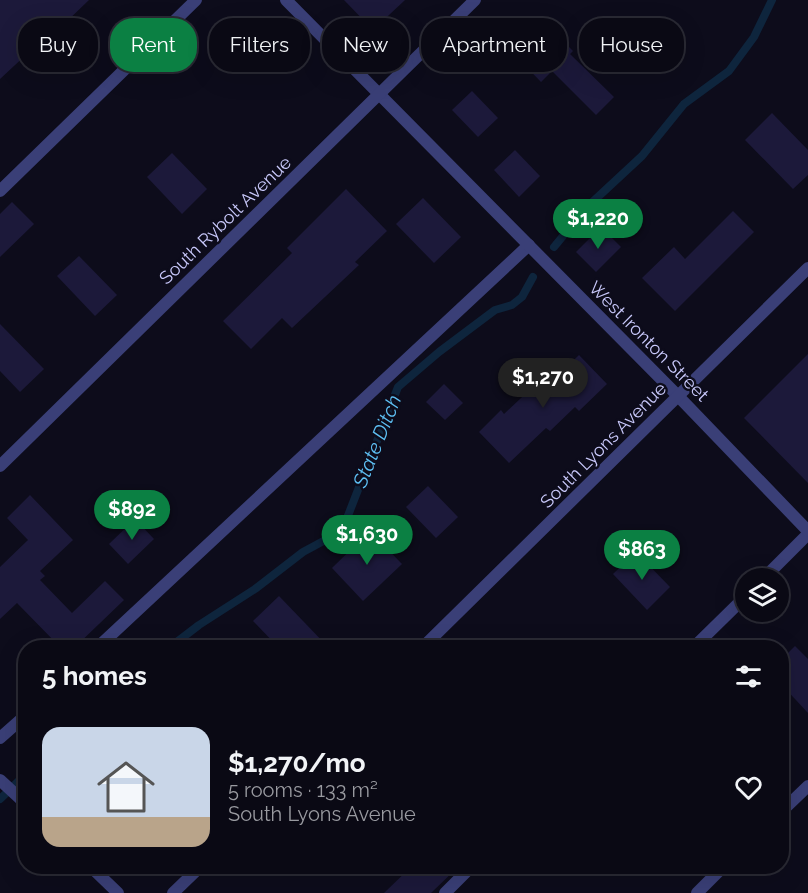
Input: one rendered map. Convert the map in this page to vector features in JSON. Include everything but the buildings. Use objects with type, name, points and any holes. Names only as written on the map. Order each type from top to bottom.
[{"type":"street","points":[[0,190],[196,0]]},
{"type":"street","name":"West Ironton Street","points":[[286,0],[678,396],[808,532]]},
{"type":"street","name":"South Rybolt Avenue","points":[[0,465],[476,0]]},
{"type":"street","points":[[106,640],[529,245]]},
{"type":"street","name":"South Lyons Avenue","points":[[430,640],[808,268]]},
{"type":"street","points":[[774,568],[808,532]]},
{"type":"street","points":[[701,640],[735,607]]},
{"type":"street","points":[[0,738],[18,722]]},
{"type":"street","points":[[0,780],[18,797]]},
{"type":"street","points":[[789,804],[808,786]]},
{"type":"street","points":[[98,874],[118,893]]},
{"type":"street","points":[[173,893],[193,874]]},
{"type":"street","points":[[445,893],[464,874]]},
{"type":"street","points":[[696,893],[716,874]]},
{"type":"waterway","name":"State Ditch","points":[[554,247],[586,208],[642,156],[684,104],[729,71],[754,37],[772,0]]},
{"type":"waterway","name":"State Ditch","points":[[179,640],[255,589],[303,552],[342,531],[398,387],[439,352],[495,310],[512,305],[522,297],[533,277]]},
{"type":"waterway","name":"State Ditch","points":[[0,799],[18,782]]}]
